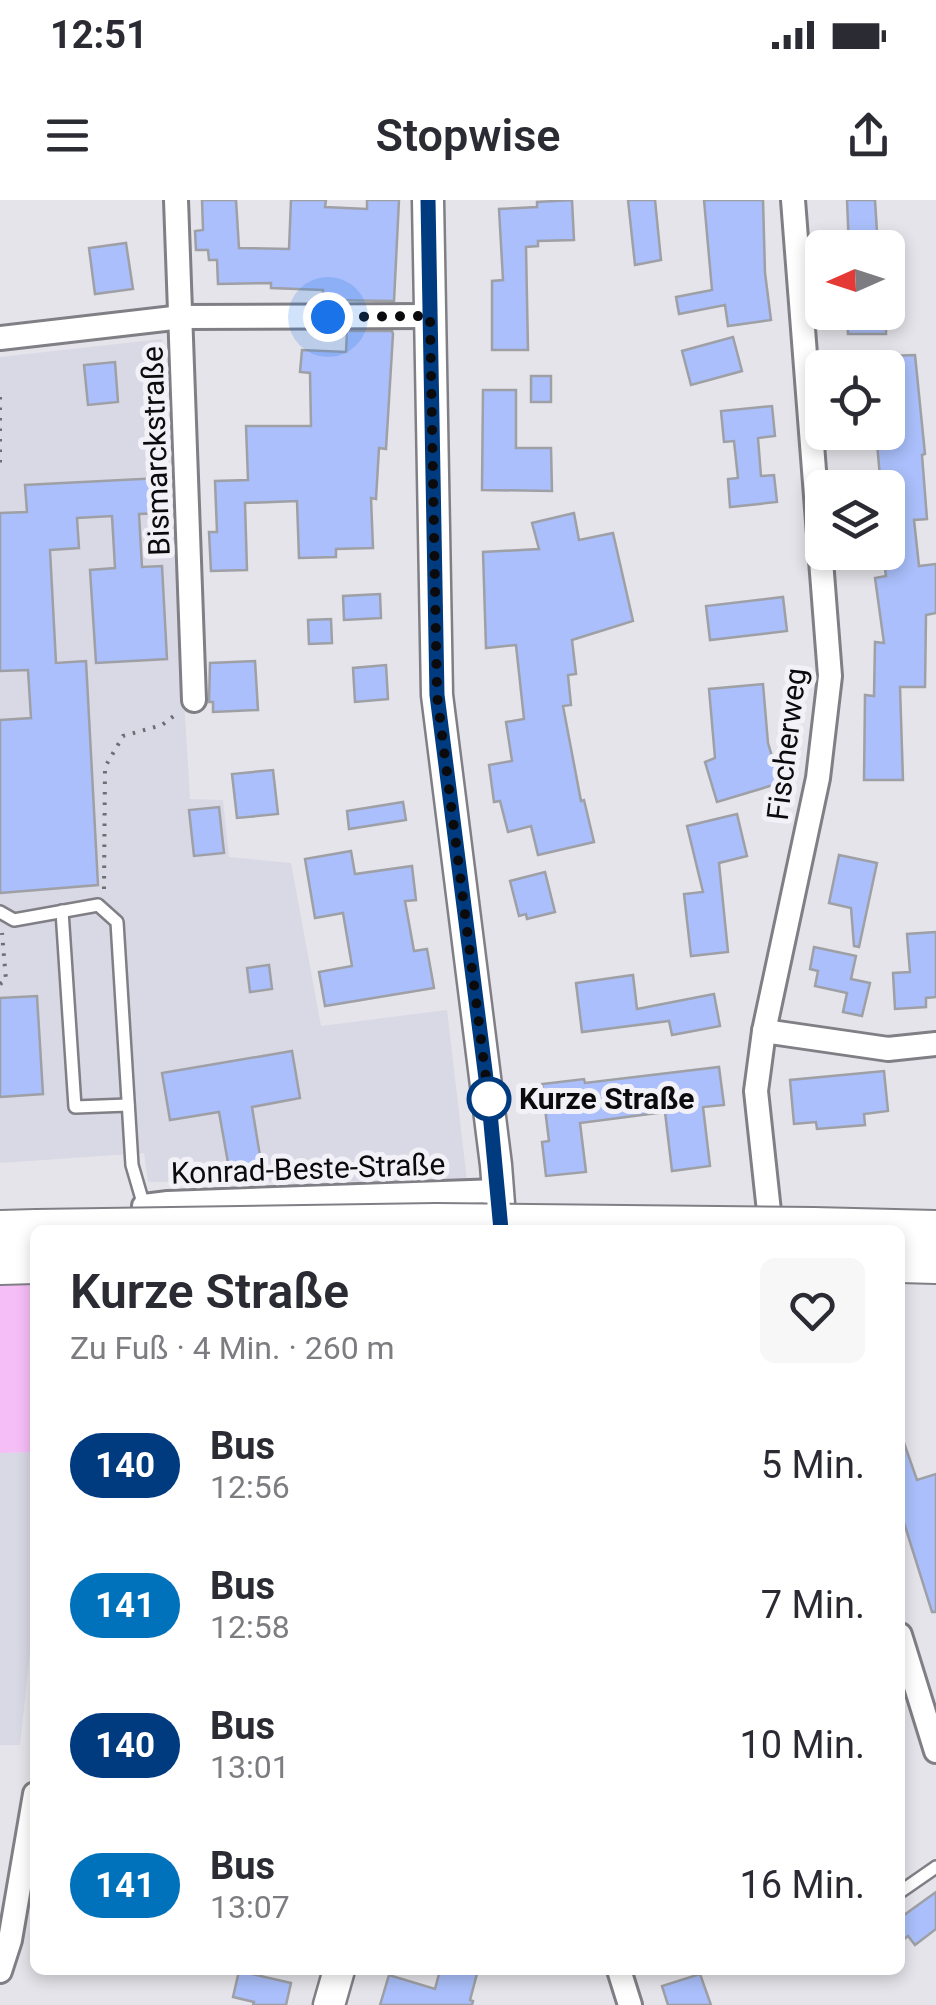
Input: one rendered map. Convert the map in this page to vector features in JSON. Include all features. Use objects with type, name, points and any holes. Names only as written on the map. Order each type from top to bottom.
[{"type":"highway","points":[[363,1225],[670,1225]]},
{"type":"highway","points":[[0,1230],[30,1229]]},
{"type":"highway","points":[[905,1229],[936,1230]]},
{"type":"highway","points":[[905,1263],[936,1264]]},
{"type":"highway","points":[[0,1265],[30,1264]]},
{"type":"street","name":"Bismarckstraße","points":[[176,200],[194,700]]},
{"type":"street","points":[[428,200],[437,695],[500,1225]]},
{"type":"street","name":"Fischerweg","points":[[769,1225],[756,1091],[764,1032],[818,778],[830,676],[793,200]]},
{"type":"street","points":[[0,338],[182,316],[430,316]]},
{"type":"street","points":[[764,1032],[888,1049],[936,1044]]},
{"type":"street","name":"Konrad-Beste-Straße","points":[[144,1218],[184,1202],[498,1191]]},
{"type":"street","points":[[905,1651],[936,1751]]},
{"type":"street","points":[[0,1971],[10,1940],[30,1823]]},
{"type":"street","points":[[329,2005],[338,1975]]},
{"type":"street","points":[[621,1975],[630,2005]]},
{"type":"lane","points":[[0,913],[14,920],[98,906],[116,922],[132,1165],[144,1218]]},
{"type":"lane","points":[[62,911],[75,1107],[128,1104]]},
{"type":"lane","points":[[905,1889],[936,1867]]},
{"type":"path","points":[[0,398],[0,465]]},
{"type":"path","points":[[98,906],[104,892],[105,767],[123,736],[162,726],[194,700]]},
{"type":"path","points":[[0,913],[6,980],[0,984]]},
{"type":"shaded area","points":[[162,339],[190,799],[223,800],[229,857],[291,863],[321,1026],[447,1010],[467,1181],[148,1182],[144,1153],[0,1163],[0,357]]},
{"type":"shaded area","points":[[30,1279],[30,1452],[0,1453],[0,1281]]},
{"type":"shaded area","points":[[30,1452],[30,1652],[20,1745],[0,1745],[0,1453]]},
{"type":"building","points":[[202,200],[236,200],[239,248],[289,249],[291,200],[326,200],[325,207],[367,209],[367,200],[399,200],[394,301],[323,300],[323,290],[271,288],[271,283],[218,284],[217,260],[209,260],[208,250],[196,250],[195,231],[203,230]]},
{"type":"building","points":[[572,200],[574,240],[538,241],[538,246],[526,247],[528,350],[492,350],[492,281],[503,280],[499,209]]},
{"type":"building","points":[[628,200],[655,200],[661,260],[635,265]]},
{"type":"building","points":[[704,200],[763,200],[771,320],[728,326],[725,305],[679,314],[676,297],[712,290]]},
{"type":"building","points":[[847,200],[875,200],[877,230],[848,230]]},
{"type":"building","points":[[126,243],[133,289],[95,294],[89,248]]},
{"type":"building","points":[[848,330],[886,330],[886,334],[848,334]]},
{"type":"building","points":[[347,331],[393,334],[386,449],[379,448],[376,499],[371,498],[373,548],[336,549],[336,557],[299,558],[297,501],[245,503],[247,570],[211,571],[209,532],[217,532],[215,481],[248,480],[246,426],[311,426],[310,373],[300,372],[302,350],[346,352]]},
{"type":"building","points":[[733,337],[742,371],[691,385],[682,351]]},
{"type":"building","points":[[905,355],[915,355],[925,454],[922,455],[927,519],[914,520],[919,566],[936,564],[936,613],[926,615],[925,687],[900,687],[903,780],[864,780],[865,695],[874,696],[875,642],[884,643],[875,578],[886,576],[885,570],[905,570],[905,470],[879,470],[878,450],[905,450]]},
{"type":"building","points":[[115,362],[118,402],[88,405],[84,365]]},
{"type":"building","points":[[531,376],[551,376],[551,402],[531,402]]},
{"type":"building","points":[[483,390],[516,390],[516,448],[551,448],[552,491],[482,490]]},
{"type":"building","points":[[772,406],[775,436],[758,438],[761,476],[774,475],[777,502],[730,507],[728,479],[738,478],[734,441],[724,442],[721,411]]},
{"type":"building","points":[[160,478],[162,513],[139,514],[142,567],[162,566],[167,659],[96,663],[90,570],[115,568],[112,516],[77,518],[79,548],[50,550],[56,663],[86,661],[98,885],[0,893],[0,720],[31,718],[28,670],[0,671],[0,513],[27,512],[25,485]]},
{"type":"building","points":[[574,513],[579,540],[613,533],[633,621],[572,640],[576,674],[568,675],[571,705],[563,706],[581,801],[584,800],[594,842],[538,855],[531,826],[508,832],[500,801],[494,802],[489,765],[512,761],[506,722],[524,719],[516,645],[486,648],[483,552],[539,549],[532,523]]},
{"type":"building","points":[[380,594],[381,618],[344,620],[343,596]]},
{"type":"building","points":[[783,597],[787,631],[710,640],[706,606]]},
{"type":"building","points":[[331,619],[332,643],[309,644],[308,620]]},
{"type":"building","points":[[255,661],[258,710],[213,712],[213,702],[209,702],[210,663]]},
{"type":"building","points":[[386,665],[388,699],[355,702],[353,668]]},
{"type":"building","points":[[763,684],[768,743],[780,783],[717,802],[705,762],[715,758],[709,689]]},
{"type":"building","points":[[273,770],[278,814],[237,818],[232,774]]},
{"type":"building","points":[[403,802],[406,820],[349,829],[347,811]]},
{"type":"building","points":[[219,807],[224,853],[194,856],[189,810]]},
{"type":"building","points":[[737,814],[747,856],[719,863],[728,952],[691,956],[684,894],[703,892],[687,826]]},
{"type":"building","points":[[351,851],[355,874],[412,866],[416,900],[405,901],[414,951],[427,949],[434,988],[325,1006],[319,972],[352,966],[343,913],[315,918],[305,859]]},
{"type":"building","points":[[839,855],[877,863],[859,947],[854,946],[851,908],[829,903]]},
{"type":"building","points":[[545,872],[555,912],[527,919],[526,914],[519,916],[510,881]]},
{"type":"building","points":[[936,932],[936,997],[926,998],[926,1007],[895,1009],[893,973],[910,972],[907,934]]},
{"type":"building","points":[[814,947],[856,956],[851,979],[870,983],[862,1016],[843,1012],[847,993],[815,986],[818,971],[810,969]]},
{"type":"building","points":[[269,965],[272,989],[250,992],[247,968]]},
{"type":"building","points":[[633,975],[637,1009],[714,994],[720,1026],[672,1035],[669,1021],[582,1032],[576,983]]},
{"type":"building","points":[[37,996],[43,1094],[0,1097],[0,998]]},
{"type":"building","points":[[292,1051],[300,1098],[252,1107],[262,1168],[230,1174],[219,1112],[170,1120],[162,1073]]},
{"type":"building","points":[[719,1067],[724,1105],[703,1107],[710,1166],[672,1171],[665,1112],[580,1123],[586,1172],[546,1176],[542,1142],[549,1141],[542,1084],[584,1079],[585,1083]]},
{"type":"building","points":[[884,1071],[888,1111],[864,1114],[865,1125],[817,1129],[816,1122],[794,1124],[790,1080]]},
{"type":"building","points":[[905,1446],[917,1480],[936,1474],[936,1612],[932,1612],[905,1526]]},
{"type":"building","points":[[936,1892],[936,1929],[915,1945],[908,1936],[905,1938],[905,1914]]},
{"type":"building","points":[[238,1975],[291,1983],[286,2005],[253,2005],[254,2002],[233,1997]]},
{"type":"building","points":[[389,1975],[435,1989],[439,1975],[477,1975],[472,2005],[380,2005]]},
{"type":"building","points":[[700,1975],[711,2005],[668,2005],[662,1986]]},
{"type":"bus line","name":"140","points":[[428,200],[437,695],[489,1102],[501,1225]]},
{"type":"place","name":"Kurze Straße","points":[[489,1099]]},
{"type":"route","points":[[328,317],[430,316],[437,695],[489,1099]]}]
